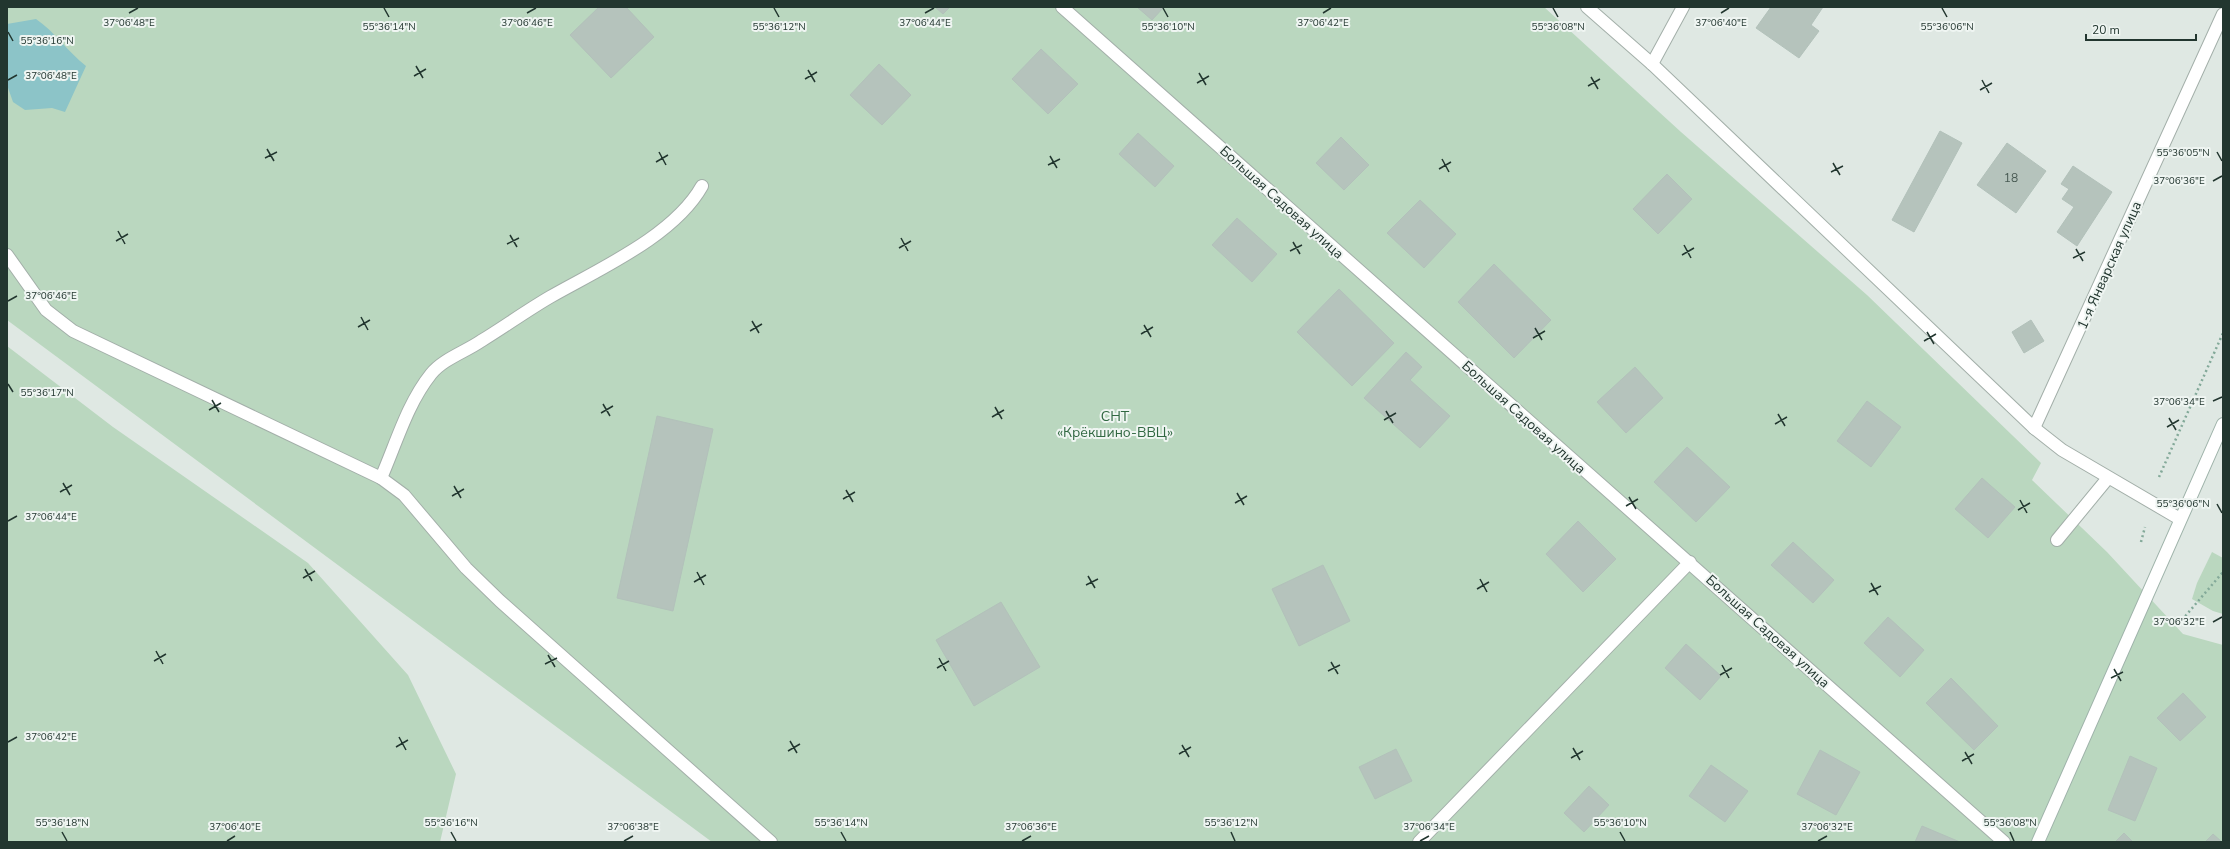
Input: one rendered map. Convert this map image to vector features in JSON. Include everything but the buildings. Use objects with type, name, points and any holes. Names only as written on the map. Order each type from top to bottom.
[{"type":"street","name":"Большая Садовая улица","points":[[1062,7],[1578,465],[1690,562],[2004,842]]},
{"type":"street","points":[[1587,7],[1652,64],[2034,428],[2062,450],[2180,519]]},
{"type":"street","points":[[1652,64],[1683,7]]},
{"type":"street","name":"1-я Январская улица","points":[[2034,428],[2223,14]]},
{"type":"street","points":[[381,478],[417,395],[431,373],[451,358],[481,342],[524,312],[644,243],[671,224],[694,201],[702,186]]},
{"type":"street","points":[[7,255],[46,310],[73,331],[381,478],[404,495],[466,568],[540,638],[771,842]]},
{"type":"street","points":[[2038,842],[2223,424]]},
{"type":"street","points":[[2057,540],[2108,478]]},
{"type":"street","points":[[1419,842],[1690,562]]},
{"type":"path","points":[[2148,501],[2223,333]]},
{"type":"path","points":[[2182,620],[2223,572]]},
{"type":"green space","name":"СНТ «Крёкшино-ВВЦ»","points":[[7,7],[1544,7],[1681,132],[1867,295],[2041,463],[2032,480],[2107,552],[2183,634],[2223,645],[2223,842],[712,842],[7,320]]},
{"type":"green space","points":[[7,346],[113,427],[308,563],[408,675],[456,774],[440,842],[7,842]]},
{"type":"green space","points":[[2212,552],[2223,558],[2223,614],[2213,611],[2192,599],[2197,583]]},
{"type":"water","points":[[36,19],[86,66],[65,112],[52,108],[25,110],[13,102],[7,85],[7,24]]}]
